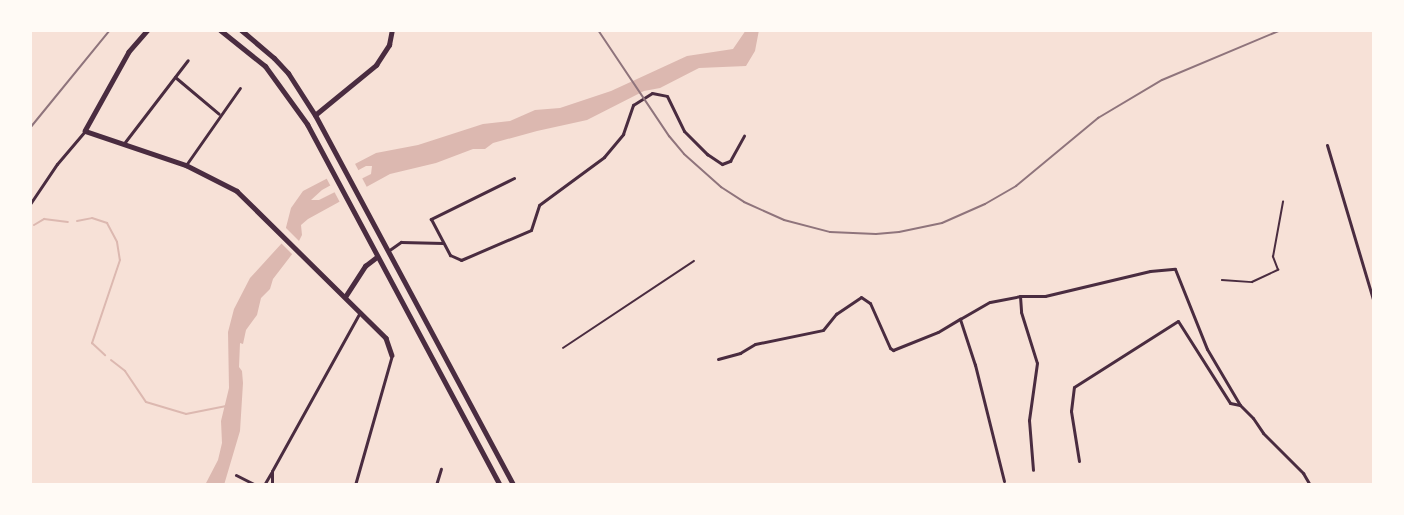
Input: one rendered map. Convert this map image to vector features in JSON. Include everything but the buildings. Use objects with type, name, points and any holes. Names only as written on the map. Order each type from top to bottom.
[{"type":"main road","points":[[220,30],[250,51],[291,98],[326,158],[500,485]]},
{"type":"main road","points":[[241,30],[288,73],[315,115],[513,485]]},
{"type":"street","points":[[30,204],[57,164],[86,131],[129,52],[148,30]]},
{"type":"street","points":[[315,115],[376,65],[389,45],[392,30]]},
{"type":"street","points":[[125,142],[188,60]]},
{"type":"street","points":[[175,77],[219,114]]},
{"type":"street","points":[[186,165],[219,114],[240,88]]},
{"type":"street","points":[[514,178],[431,219],[450,255],[461,260],[531,230],[539,205],[604,157],[623,134],[633,105],[652,93],[667,96],[684,131],[707,154],[723,164],[730,161],[744,136]]},
{"type":"street","points":[[86,131],[125,142],[186,165],[237,191],[386,338],[392,354],[355,485]]},
{"type":"street","points":[[1327,145],[1374,303]]},
{"type":"street","points":[[387,251],[401,242],[443,243]]},
{"type":"street","points":[[345,297],[365,266],[377,257]]},
{"type":"street","points":[[718,360],[740,353],[755,344],[823,330],[836,314],[861,297],[870,303],[890,348],[893,350],[938,332],[990,303],[1020,296],[1045,296],[1150,271],[1175,269],[1207,349],[1240,405],[1269,440],[1303,473],[1310,485]]},
{"type":"street","points":[[1020,296],[1021,312],[1037,363],[1029,420],[1034,471]]},
{"type":"street","points":[[264,485],[360,312]]},
{"type":"street","points":[[960,319],[978,376],[1004,481]]},
{"type":"street","points":[[1079,461],[1071,411],[1074,387],[1174,321],[1181,323],[1230,403],[1240,405]]},
{"type":"street","points":[[436,485],[441,469]]},
{"type":"street","points":[[272,471],[272,485]]},
{"type":"street","points":[[236,475],[256,485]]},
{"type":"lane","points":[[1222,280],[1252,282],[1278,270],[1273,257],[1283,202]]},
{"type":"lane","points":[[563,348],[694,261]]},
{"type":"shaded area","points":[[746,30],[759,30],[755,51],[746,66],[699,68],[660,88],[644,91],[587,120],[493,143],[485,149],[473,149],[436,163],[390,174],[308,219],[301,225],[302,235],[293,253],[273,279],[270,289],[261,298],[257,315],[246,330],[243,344],[240,343],[239,367],[242,371],[243,383],[240,431],[224,485],[205,485],[218,460],[222,443],[221,421],[229,388],[228,332],[234,309],[250,278],[282,243],[291,208],[303,191],[376,153],[418,145],[483,124],[510,121],[535,110],[560,108],[611,91],[687,56],[733,49]],"holes":[[[366,166],[372,166],[371,174],[319,200],[311,200],[322,190]]]},
{"type":"pier","points":[[353,160],[360,173],[332,188],[325,175]]},
{"type":"pier","points":[[361,176],[368,189],[341,204],[334,191]]},
{"type":"pier","points":[[283,225],[301,243],[294,256],[279,241]]},
{"type":"waterway","points":[[77,221],[92,218],[107,223],[117,242],[120,260],[92,343],[105,355]]},
{"type":"waterway","points":[[34,225],[44,219],[68,222]]},
{"type":"waterway","points":[[111,360],[125,371],[146,402],[186,414],[226,406]]},
{"type":"railway","points":[[30,128],[110,30]]},
{"type":"railway","points":[[598,30],[669,136],[684,154],[721,187],[744,202],[784,220],[830,232],[876,234],[899,232],[942,223],[985,204],[1016,186],[1098,118],[1162,80],[1281,30]]}]
